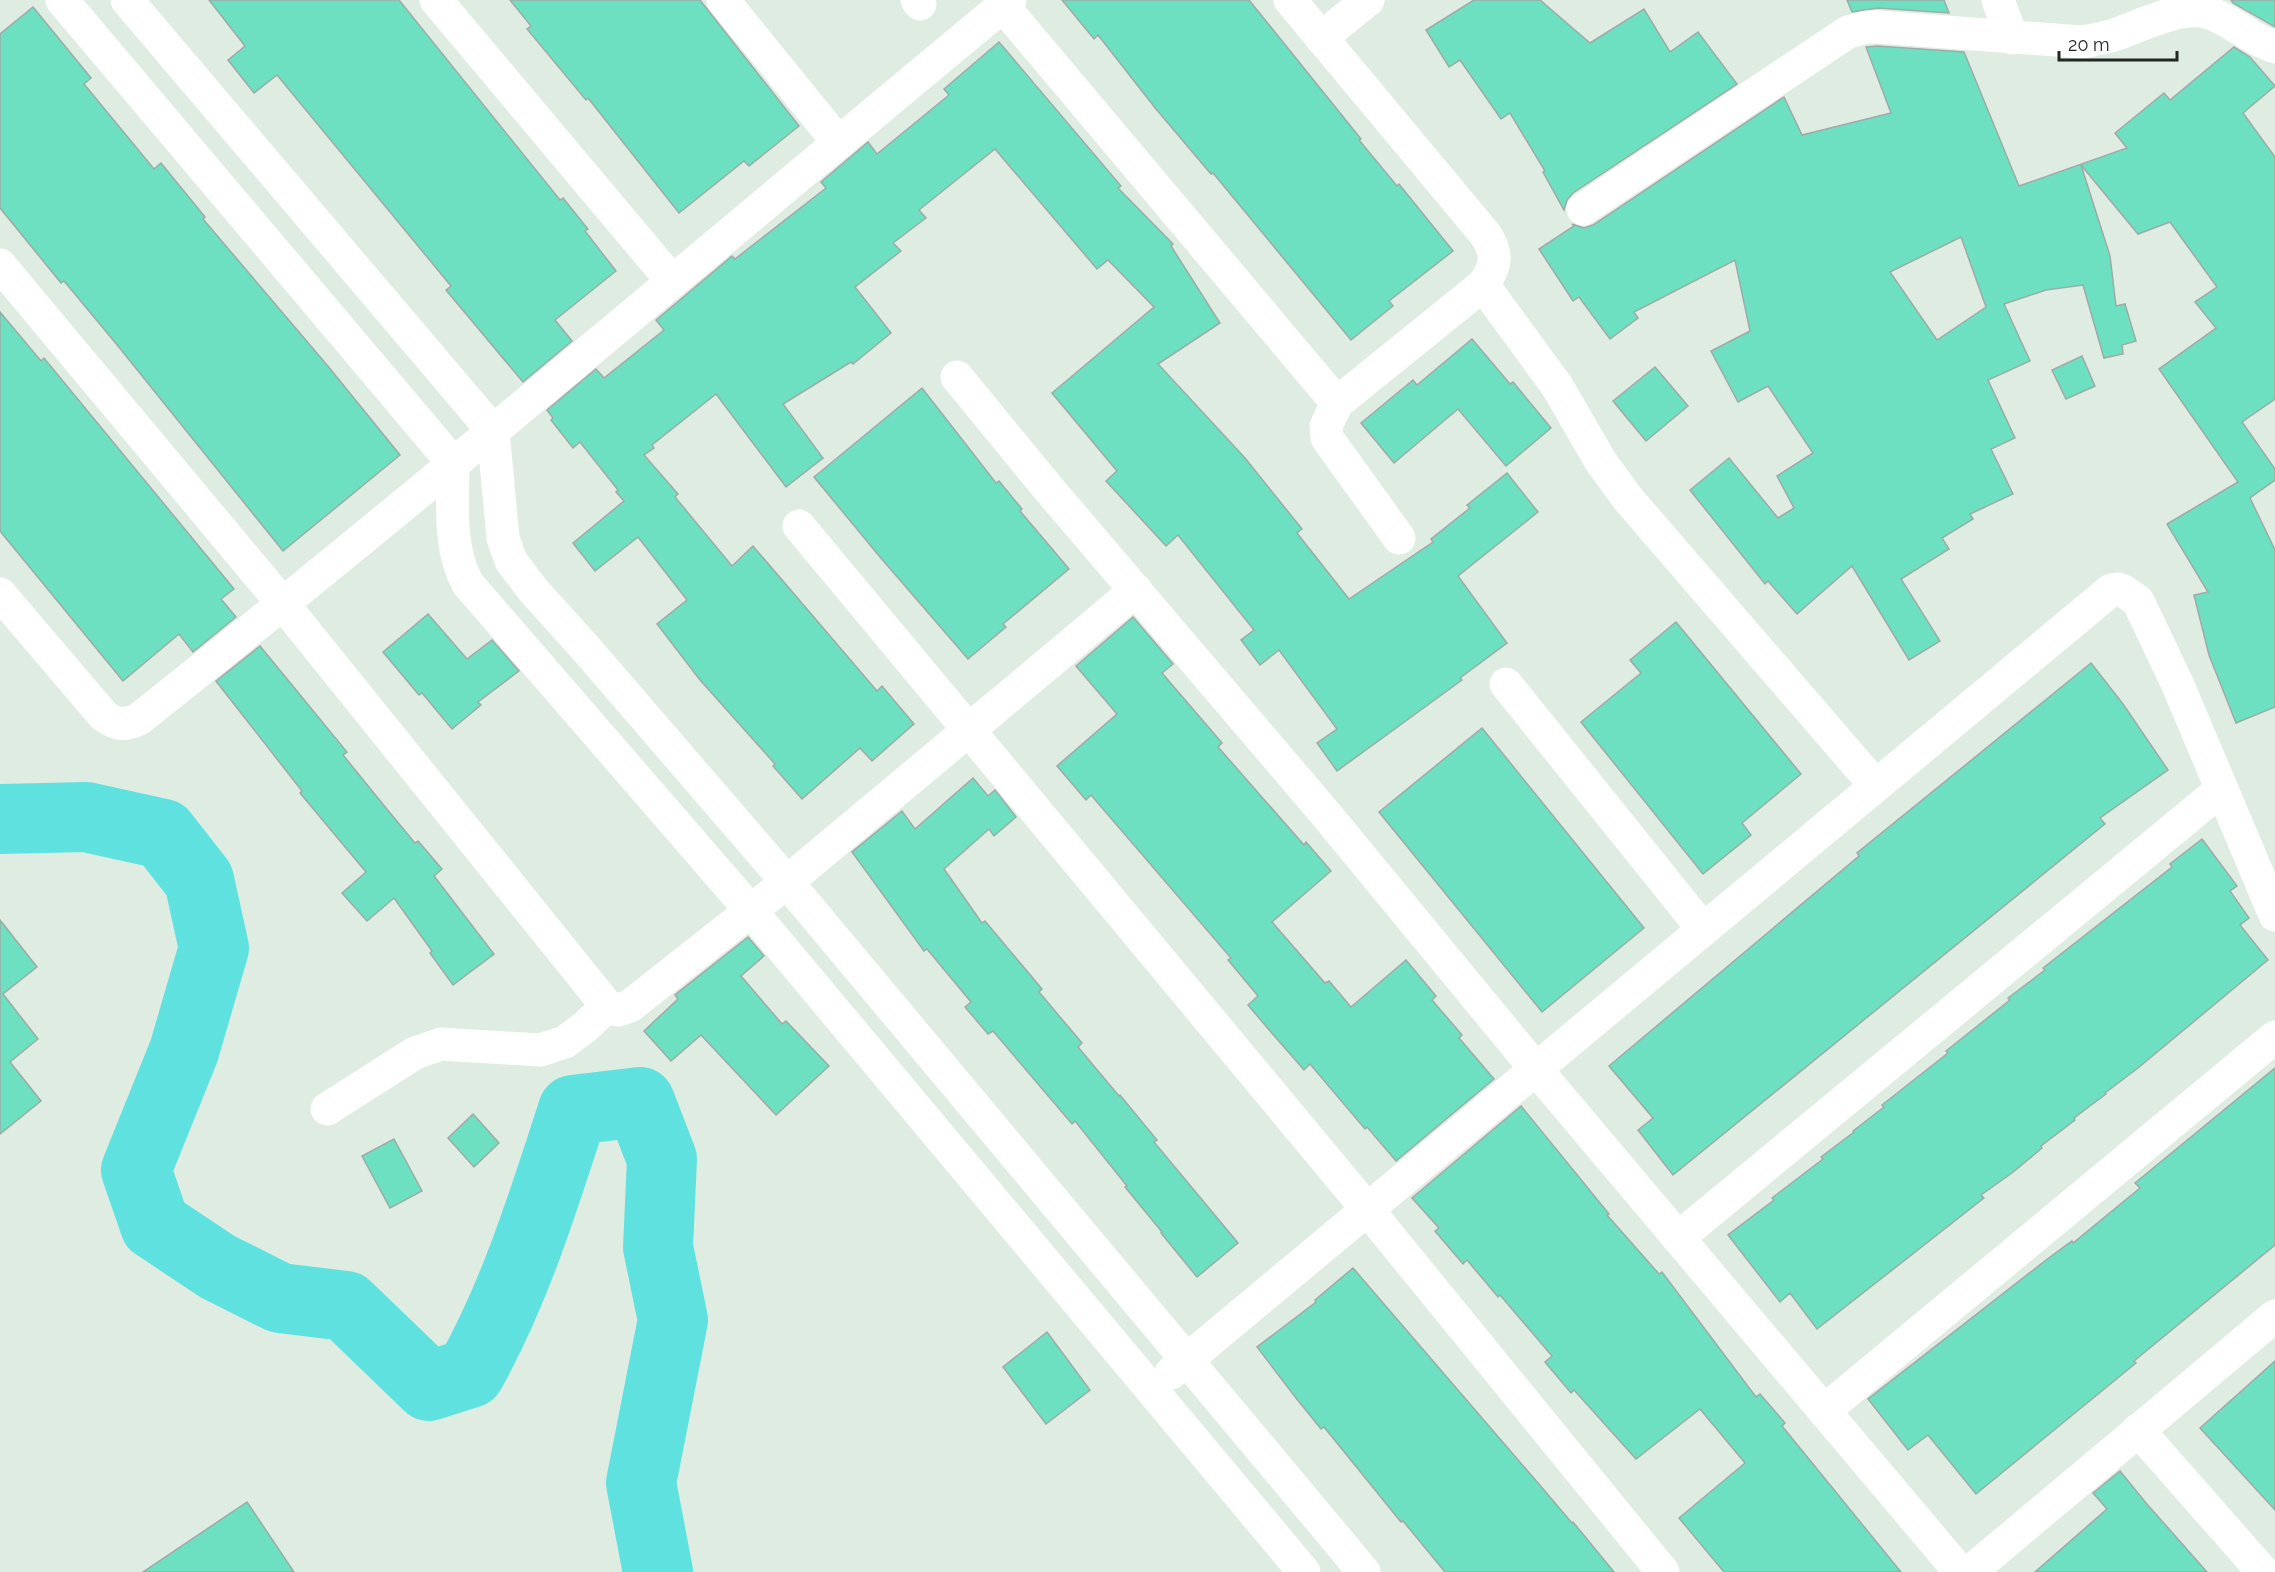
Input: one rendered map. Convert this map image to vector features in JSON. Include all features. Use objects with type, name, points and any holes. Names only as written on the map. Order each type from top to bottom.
[{"type":"street","points":[[62,0],[453,463],[453,516],[458,560],[468,584],[751,911],[1304,1572]]},
{"type":"street","points":[[127,0],[493,431],[503,538],[511,561],[533,590],[787,882],[1364,1572]]},
{"type":"street","points":[[436,0],[672,281]]},
{"type":"street","points":[[723,0],[838,142]]},
{"type":"street","points":[[1290,0],[1485,234],[1495,259],[1493,269],[1483,285],[1336,403],[1326,426],[1327,438],[1399,538]]},
{"type":"street","points":[[1322,38],[1368,0]]},
{"type":"street","points":[[1998,0],[2012,38]]},
{"type":"street","points":[[0,594],[104,716],[116,724],[127,724],[139,719],[493,431],[1007,3],[1336,403]]},
{"type":"street","points":[[1583,209],[1848,32],[1867,27],[2082,42],[2111,36],[2158,18],[2201,10],[2217,16],[2248,36],[2275,47]]},
{"type":"street","points":[[0,265],[283,604],[607,1006],[618,1010],[630,1006],[787,882],[1136,590]]},
{"type":"street","points":[[1483,285],[1557,386],[1601,462],[1629,500],[1875,785]]},
{"type":"street","points":[[957,377],[1960,1572]]},
{"type":"street","points":[[799,526],[1367,1209],[1663,1572]]},
{"type":"street","points":[[1151,1390],[2105,593],[2118,589],[2138,601],[2177,682],[2275,915]]},
{"type":"street","points":[[1506,684],[1703,929]]},
{"type":"street","points":[[1678,1238],[2222,789]]},
{"type":"street","points":[[327,1109],[415,1053],[441,1044],[540,1050],[565,1042],[607,1006]]},
{"type":"street","points":[[1824,1412],[2275,1037]]},
{"type":"street","points":[[1970,1572],[2275,1316]]},
{"type":"street","points":[[2138,1430],[2263,1572]]},
{"type":"building","points":[[209,0],[399,0],[560,200],[563,198],[588,229],[585,231],[616,271],[555,320],[572,341],[523,382],[446,290],[451,286],[277,75],[254,93],[228,60],[245,46]]},
{"type":"building","points":[[510,0],[700,0],[799,126],[749,166],[744,161],[679,213],[588,98],[586,100],[527,29],[531,26]]},
{"type":"building","points":[[1062,0],[1249,0],[1361,139],[1359,140],[1397,186],[1399,184],[1453,251],[1389,301],[1393,306],[1351,340],[1213,173],[1211,174],[1156,109],[1098,35],[1094,39]]},
{"type":"building","points":[[1474,0],[1540,0],[1590,43],[1644,9],[1670,52],[1698,32],[1737,84],[1573,193],[1567,200],[1564,210],[1543,172],[1545,171],[1510,113],[1501,119],[1460,60],[1449,67],[1426,30]]},
{"type":"building","points":[[1847,0],[1944,0],[1949,13],[1878,8],[1852,12]]},
{"type":"building","points":[[2231,0],[2275,0],[2275,27],[2233,3]]},
{"type":"building","points":[[33,7],[91,78],[84,84],[154,169],[161,163],[205,217],[203,219],[400,455],[283,551],[118,346],[64,281],[61,283],[0,208],[0,34]]},
{"type":"building","points":[[999,42],[1121,186],[1118,188],[1173,244],[1171,246],[1220,323],[1158,364],[1245,458],[1302,529],[1297,533],[1349,599],[1433,542],[1431,539],[1470,508],[1467,505],[1507,473],[1538,512],[1458,576],[1507,643],[1460,678],[1462,680],[1337,771],[1317,743],[1337,729],[1279,650],[1260,665],[1241,640],[1254,630],[1178,535],[1166,546],[1106,481],[1117,471],[1052,393],[1154,307],[1108,260],[1097,269],[995,149],[919,210],[926,218],[893,243],[901,251],[855,287],[891,333],[853,364],[851,362],[783,404],[823,458],[786,487],[716,394],[652,445],[654,448],[644,455],[678,494],[675,497],[732,566],[753,546],[877,691],[882,686],[914,724],[872,761],[860,748],[802,799],[773,766],[775,764],[700,680],[657,624],[687,600],[638,537],[595,571],[573,543],[624,501],[580,442],[573,448],[551,420],[553,418],[547,410],[596,369],[604,378],[664,330],[656,320],[732,256],[735,259],[826,188],[821,182],[868,142],[877,154],[949,95],[944,89]]},
{"type":"building","points":[[1866,47],[1964,52],[2019,186],[2127,148],[2115,133],[2164,93],[2170,100],[2234,47],[2250,57],[2275,86],[2243,113],[2275,157],[2275,399],[2242,422],[2275,469],[2275,480],[2250,498],[2275,550],[2275,707],[2236,723],[2209,655],[2194,595],[2208,592],[2167,524],[2238,482],[2159,369],[2216,328],[2195,302],[2217,287],[2170,222],[2138,234],[2081,165],[2110,256],[2116,306],[2125,304],[2136,341],[2122,345],[2123,354],[2104,358],[2083,285],[2046,290],[2004,304],[2030,361],[1988,380],[2015,438],[1991,449],[2013,494],[1970,514],[1973,519],[1942,538],[1949,549],[1901,579],[1940,641],[1909,660],[1852,566],[1797,614],[1768,581],[1765,584],[1690,490],[1729,458],[1778,518],[1794,508],[1777,476],[1813,453],[1768,386],[1738,402],[1711,351],[1750,331],[1735,260],[1634,312],[1638,318],[1610,339],[1579,297],[1573,301],[1539,249],[1574,226],[1572,224],[1584,228],[1593,225],[1784,97],[1802,135],[1891,113]],"holes":[[[1961,237],[1986,307],[1937,340],[1890,272]]]},
{"type":"building","points":[[0,312],[41,361],[44,358],[234,589],[221,599],[236,617],[193,652],[179,634],[123,681],[0,531]]},
{"type":"building","points":[[1472,339],[1510,384],[1513,382],[1551,428],[1506,466],[1458,409],[1394,463],[1361,423],[1413,380],[1417,385]]},
{"type":"building","points":[[2082,356],[2095,386],[2066,399],[2052,370]]},
{"type":"building","points":[[1655,367],[1688,406],[1646,441],[1613,401]]},
{"type":"building","points":[[922,388],[996,483],[999,481],[1022,509],[1020,511],[1069,569],[1003,624],[1006,627],[968,659],[814,477]]},
{"type":"building","points":[[428,614],[467,659],[492,640],[519,671],[478,702],[481,705],[452,729],[422,693],[419,695],[383,652]]},
{"type":"building","points":[[1133,617],[1173,664],[1162,673],[1222,743],[1218,747],[1304,845],[1306,842],[1331,871],[1272,922],[1325,983],[1329,981],[1351,1007],[1406,960],[1436,996],[1432,1000],[1462,1035],[1459,1038],[1494,1079],[1396,1161],[1367,1127],[1365,1129],[1310,1064],[1304,1070],[1270,1031],[1248,1005],[1258,996],[1228,960],[1231,958],[1091,795],[1086,800],[1057,766],[1117,714],[1076,666]]},
{"type":"building","points":[[1676,622],[1801,774],[1742,823],[1751,835],[1703,874],[1581,722],[1641,673],[1630,660]]},
{"type":"building","points":[[260,646],[347,752],[343,755],[386,808],[415,843],[418,841],[442,869],[434,876],[494,954],[453,985],[394,898],[367,921],[342,893],[366,872],[300,793],[302,791],[216,681]]},
{"type":"building","points":[[2091,663],[2123,704],[2168,770],[2100,818],[2105,824],[1673,1175],[1638,1130],[1653,1118],[1609,1066],[1859,856],[1857,853]]},
{"type":"building","points":[[1482,728],[1644,928],[1542,1012],[1379,812]]},
{"type":"building","points":[[973,778],[988,796],[995,790],[1016,817],[994,836],[989,829],[944,869],[982,923],[985,921],[1042,989],[1039,992],[1082,1043],[1078,1047],[1157,1140],[1154,1142],[1238,1243],[1197,1277],[1075,1121],[1072,1124],[993,1031],[988,1034],[965,1007],[971,1002],[927,949],[924,951],[852,852],[902,811],[915,829]]},
{"type":"building","points":[[2202,839],[2237,886],[2230,891],[2249,918],[2240,925],[2268,960],[2074,1118],[2075,1120],[2041,1146],[2042,1148],[2012,1173],[1981,1195],[1984,1198],[1817,1329],[1790,1293],[1780,1302],[1728,1235],[1823,1159],[1821,1157],[1884,1107],[1882,1105],[1948,1053],[1946,1051],[2045,970],[2043,968],[2172,867],[2170,864]]},
{"type":"building","points":[[0,920],[37,967],[3,994],[38,1039],[10,1062],[41,1101],[0,1134]]},
{"type":"building","points":[[748,937],[764,956],[741,976],[782,1024],[786,1021],[829,1066],[776,1115],[701,1035],[671,1061],[644,1031],[678,999],[675,995]]},
{"type":"building","points":[[2275,1068],[2275,1245],[1976,1494],[1928,1435],[1908,1450],[1868,1399],[2046,1260],[2072,1241],[2073,1243],[2140,1188],[2135,1183]]},
{"type":"building","points":[[1521,1106],[1609,1214],[1607,1215],[1659,1274],[1662,1272],[1756,1397],[1760,1394],[1785,1423],[1782,1426],[1901,1572],[1724,1572],[1679,1518],[1745,1463],[1700,1409],[1636,1459],[1574,1390],[1571,1393],[1545,1362],[1552,1356],[1500,1295],[1498,1297],[1467,1260],[1463,1264],[1435,1231],[1439,1228],[1412,1198]]},
{"type":"building","points":[[473,1114],[499,1143],[474,1167],[448,1138]]},
{"type":"building","points":[[394,1139],[422,1191],[390,1208],[362,1156]]},
{"type":"building","points":[[1353,1268],[1614,1572],[1445,1572],[1324,1427],[1321,1429],[1257,1347],[1316,1302],[1315,1300]]},
{"type":"building","points":[[1047,1332],[1090,1390],[1046,1424],[1003,1367]]},
{"type":"building","points":[[2275,1361],[2275,1510],[2200,1428]]},
{"type":"building","points":[[2120,1471],[2207,1572],[2035,1572],[2107,1509],[2093,1493]]},
{"type":"building","points":[[247,1502],[294,1572],[143,1572]]},
{"type":"waterway","points":[[0,819],[86,817],[163,834],[199,880],[214,948],[184,1051],[136,1170],[155,1225],[218,1267],[280,1298],[346,1306],[429,1386],[470,1373],[501,1310],[528,1244],[573,1110],[640,1102],[662,1159],[658,1247],[673,1320],[641,1483],[658,1572]]}]
